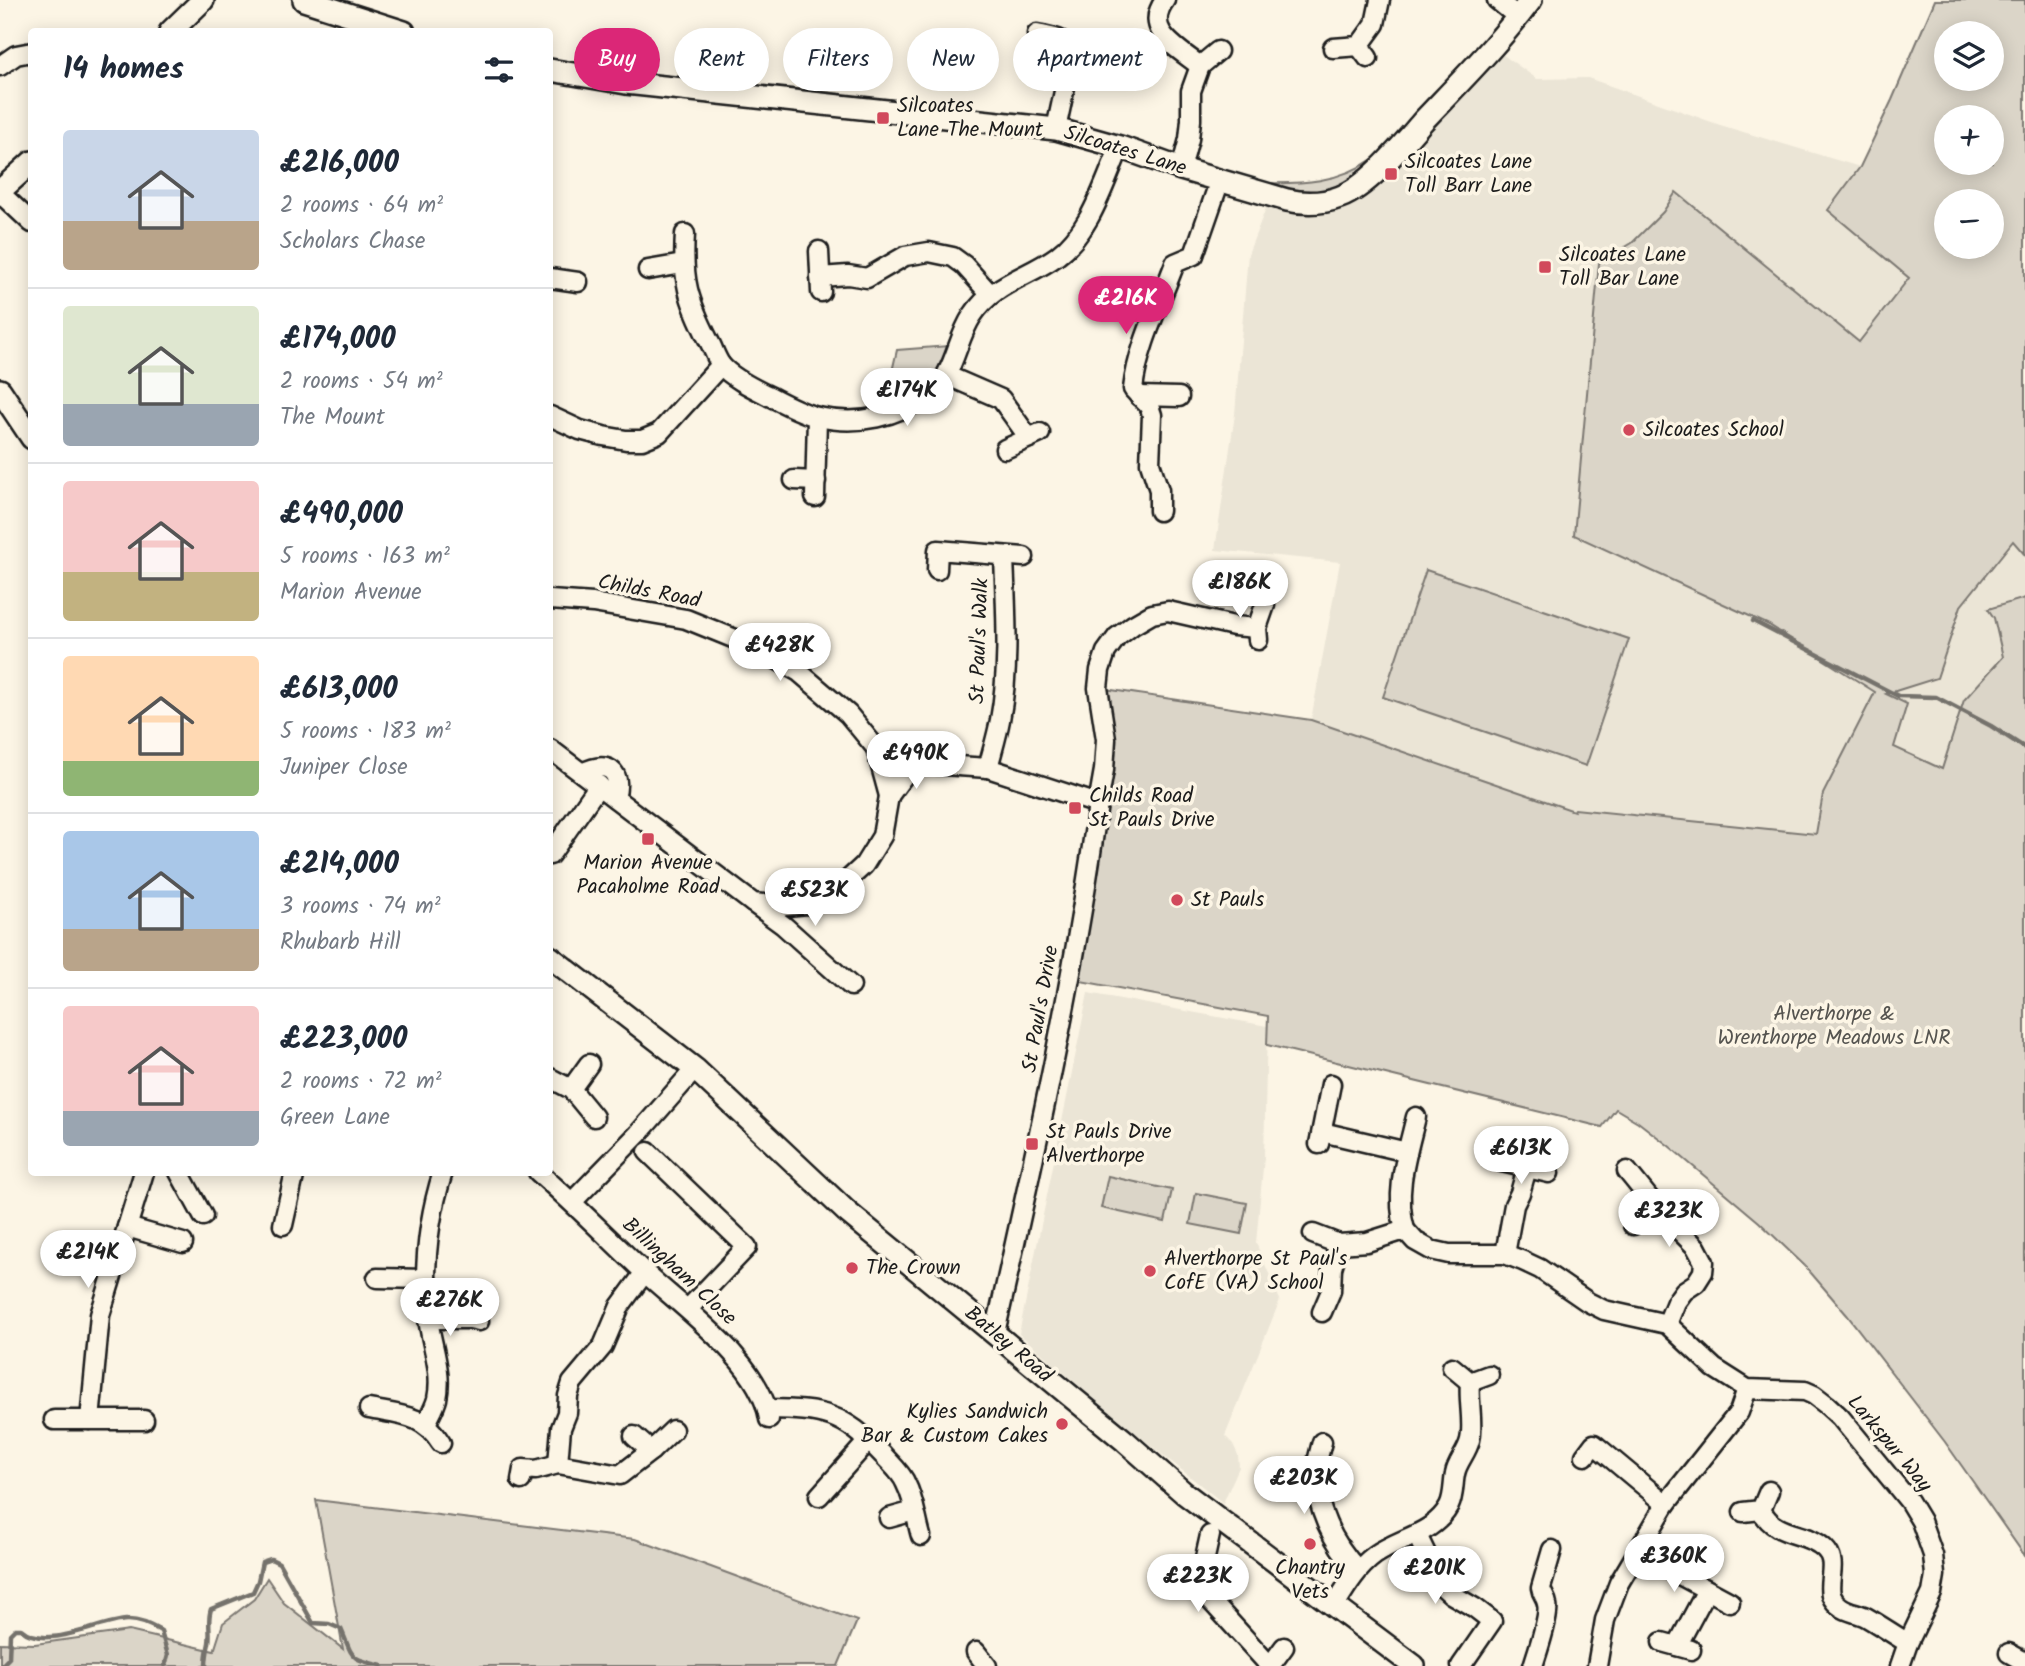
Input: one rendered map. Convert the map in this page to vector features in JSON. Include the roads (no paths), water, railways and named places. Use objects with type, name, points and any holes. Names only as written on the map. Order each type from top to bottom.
[{"type":"street","points":[[174,28],[203,0]]},
{"type":"street","points":[[304,0],[392,28]]},
{"type":"street","points":[[1165,0],[1156,20],[1159,30],[1200,66]]},
{"type":"street","points":[[1334,48],[1363,52],[1375,24],[1380,0]]},
{"type":"street","points":[[1497,0],[1525,8]]},
{"type":"street","name":"Silcoates Lane","points":[[553,71],[626,83],[1056,129],[1120,147],[1181,169],[1302,203],[1322,202],[1341,197],[1355,189],[1378,169],[1525,8]]},
{"type":"street","points":[[1181,169],[1190,129],[1191,92],[1200,66],[1218,51]]},
{"type":"street","points":[[0,66],[16,55],[28,53]]},
{"type":"street","points":[[1056,129],[1064,91]]},
{"type":"street","points":[[685,234],[683,264],[688,294],[721,365],[759,391],[817,417],[869,420],[892,414],[931,393],[948,376],[971,317],[990,294],[1058,256],[1077,236],[1091,213],[1120,147]]},
{"type":"street","points":[[28,166],[0,192],[28,219]]},
{"type":"street","points":[[1133,393],[1139,356],[1175,263],[1194,255],[1220,180]]},
{"type":"street","points":[[819,251],[820,285],[848,275],[867,278],[905,256],[929,252],[953,257],[964,265],[990,294]]},
{"type":"street","points":[[648,271],[683,264]]},
{"type":"street","points":[[553,278],[578,282]]},
{"type":"street","points":[[553,417],[580,430],[626,440],[642,440],[659,433],[721,365]]},
{"type":"street","points":[[948,376],[1001,399],[1035,435],[1005,449]]},
{"type":"street","points":[[0,390],[28,432]]},
{"type":"street","points":[[1133,393],[1178,397]]},
{"type":"street","points":[[1133,393],[1149,406],[1152,415],[1150,464],[1159,490],[1159,511]]},
{"type":"street","points":[[794,480],[815,489],[817,417]]},
{"type":"street","points":[[937,570],[938,550],[1024,557]]},
{"type":"street","name":"St Paul's Walk","points":[[988,768],[1000,720],[1004,684],[1004,557]]},
{"type":"street","name":"Childs Road","points":[[553,600],[593,603],[686,619],[755,647],[799,672],[848,714],[876,748],[913,763],[988,768]]},
{"type":"street","name":"St Paul's Drive","points":[[995,1333],[1049,1091],[1070,979],[1104,770],[1106,740],[1098,688],[1106,652],[1117,637],[1133,625],[1152,614],[1168,611],[1258,634],[1265,605]]},
{"type":"street","points":[[753,903],[787,906],[807,904],[838,889],[864,865],[882,836],[889,796],[876,748]]},
{"type":"street","points":[[553,751],[783,925],[851,986]]},
{"type":"street","points":[[889,796],[913,763]]},
{"type":"street","points":[[582,773],[592,768],[611,770],[619,785],[615,798]]},
{"type":"street","points":[[988,768],[1098,804]]},
{"type":"street","points":[[553,851],[599,785]]},
{"type":"street","points":[[783,925],[786,921],[787,906]]},
{"type":"street","name":"Batley Road","points":[[553,959],[695,1069],[847,1212],[1204,1509],[1413,1666]]},
{"type":"street","points":[[570,1089],[589,1064]]},
{"type":"street","points":[[572,1202],[695,1069]]},
{"type":"street","points":[[553,1080],[570,1089],[594,1117]]},
{"type":"street","points":[[1331,1084],[1320,1138],[1408,1152]]},
{"type":"street","points":[[1416,1117],[1402,1180],[1401,1202],[1405,1230],[1415,1241],[1431,1250],[1449,1254],[1506,1254],[1540,1269],[1604,1310],[1667,1324],[1714,1368],[1746,1389],[1739,1412],[1666,1504],[1619,1583],[1610,1604],[1598,1666]]},
{"type":"street","points":[[648,1152],[747,1247],[688,1309]]},
{"type":"street","points":[[1502,1162],[1549,1173]]},
{"type":"street","points":[[1506,1254],[1514,1205],[1527,1168]]},
{"type":"street","points":[[1628,1171],[1657,1208],[1696,1247],[1704,1262],[1703,1272],[1696,1283],[1684,1290],[1667,1324]]},
{"type":"street","points":[[90,1420],[100,1315],[143,1176]]},
{"type":"street","points":[[181,1176],[203,1216]]},
{"type":"street","points":[[283,1225],[294,1176]]},
{"type":"street","points":[[426,1424],[439,1388],[437,1362],[428,1319],[426,1279],[432,1219],[442,1176]]},
{"type":"street","name":"Billingham Close","points":[[543,1176],[688,1309],[749,1372],[760,1391],[768,1414],[814,1411],[854,1427],[869,1440]]},
{"type":"street","points":[[1633,1225],[1657,1208]]},
{"type":"street","points":[[127,1227],[183,1243]]},
{"type":"street","points":[[1313,1234],[1339,1244],[1367,1242],[1405,1230]]},
{"type":"street","points":[[1322,1312],[1331,1291],[1332,1268],[1339,1244]]},
{"type":"street","points":[[558,1464],[561,1428],[567,1413],[572,1383],[603,1346],[620,1306],[645,1272]]},
{"type":"street","points":[[377,1278],[426,1279]]},
{"type":"street","points":[[428,1319],[479,1321]]},
{"type":"street","points":[[1452,1367],[1470,1382]]},
{"type":"street","points":[[1470,1382],[1489,1376]]},
{"type":"street","points":[[1335,1605],[1358,1570],[1393,1545],[1417,1535],[1451,1504],[1455,1473],[1470,1439],[1470,1382]]},
{"type":"street","name":"Larkspur Way","points":[[1746,1389],[1805,1391],[1814,1395],[1840,1417],[1909,1501],[1921,1521],[1933,1555],[1935,1575],[1932,1593],[1900,1666]]},
{"type":"street","points":[[369,1409],[406,1416],[426,1424],[441,1443]]},
{"type":"street","points":[[54,1420],[144,1420]]},
{"type":"street","points":[[521,1480],[523,1469],[536,1470],[558,1464],[620,1475],[652,1451],[673,1430]]},
{"type":"street","points":[[634,1436],[652,1451]]},
{"type":"street","points":[[819,1496],[869,1440],[906,1483],[921,1536]]},
{"type":"street","points":[[1322,1442],[1316,1469],[1318,1494],[1325,1521],[1343,1555],[1358,1570]]},
{"type":"street","points":[[1585,1456],[1594,1444],[1666,1504]]},
{"type":"street","points":[[1769,1491],[1752,1511],[1781,1530],[1818,1544],[1827,1551],[1833,1570],[1830,1594],[1835,1603],[1843,1609],[1864,1616],[1908,1643]]},
{"type":"street","points":[[889,1518],[914,1511]]},
{"type":"street","points":[[1210,1535],[1202,1572],[1204,1589],[1270,1666],[1284,1647]]},
{"type":"street","points":[[1417,1535],[1441,1585],[1492,1621],[1461,1666]]},
{"type":"street","points":[[1533,1666],[1547,1615],[1547,1604],[1541,1594],[1541,1588],[1552,1550]]},
{"type":"street","points":[[1637,1552],[1730,1602]]},
{"type":"street","points":[[1677,1646],[1707,1590]]},
{"type":"street","points":[[1475,1608],[1485,1592]]},
{"type":"street","points":[[2009,1653],[2025,1662]]},
{"type":"waterway","points":[[1753,621],[1898,696],[1936,697],[1991,726],[2025,748]]},
{"type":"waterway","points":[[206,1666],[211,1609],[253,1592],[262,1562],[271,1559],[279,1563],[313,1623],[329,1624],[341,1629],[354,1656],[382,1666]]},
{"type":"waterway","points":[[1,1666],[9,1658],[10,1634],[15,1629],[21,1629],[31,1635],[57,1636],[131,1620],[161,1631],[168,1655],[165,1666]]},
{"type":"place","name":"Silcoates Lane The Mount","points":[[883,118]]},
{"type":"place","name":"Silcoates Lane Toll Barr Lane","points":[[1391,174]]},
{"type":"place","name":"Silcoates Lane Toll Bar Lane","points":[[1545,267]]},
{"type":"place","name":"Silcoates School","points":[[1629,430]]},
{"type":"place","name":"Childs Road St Pauls Drive","points":[[1075,808]]},
{"type":"place","name":"Marion Avenue Pacaholme Road","points":[[648,839]]},
{"type":"place","name":"St Pauls","points":[[1177,900]]},
{"type":"place","name":"St Pauls Drive Alverthorpe","points":[[1032,1144]]},
{"type":"place","name":"The Crown","points":[[852,1268]]},
{"type":"place","name":"Alverthorpe St Paul's CofE (VA) School","points":[[1150,1271]]},
{"type":"place","name":"Kylies Sandwich Bar & Custom Cakes","points":[[1062,1424]]},
{"type":"place","name":"Chantry Vets","points":[[1310,1544]]},
{"type":"park label","name":"Alverthorpe & Wrenthorpe Meadows LNR","points":[[1834,1026]]}]
